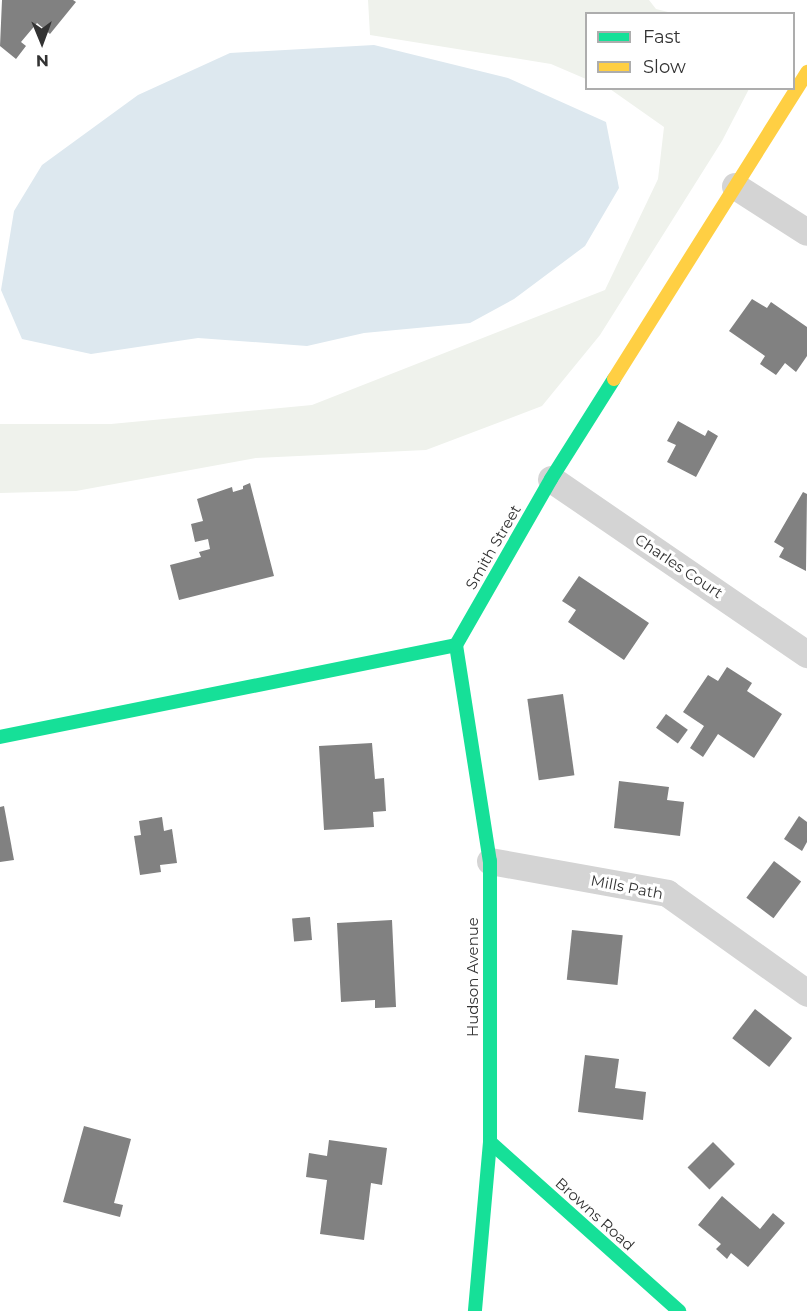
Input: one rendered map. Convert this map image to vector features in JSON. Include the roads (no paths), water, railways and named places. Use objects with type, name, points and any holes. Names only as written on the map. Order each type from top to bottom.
[{"type":"street","name":"Smith Street","points":[[456,645],[551,479],[807,72]]},
{"type":"street","points":[[735,186],[807,232]]},
{"type":"street","name":"Charles Court","points":[[551,479],[807,654]]},
{"type":"street","points":[[0,737],[456,645]]},
{"type":"street","name":"Hudson Avenue","points":[[456,645],[490,861],[490,1142],[475,1311]]},
{"type":"street","name":"Mills Path","points":[[490,861],[667,893],[807,993]]},
{"type":"street","name":"Browns Road","points":[[490,1142],[679,1311]]}]
